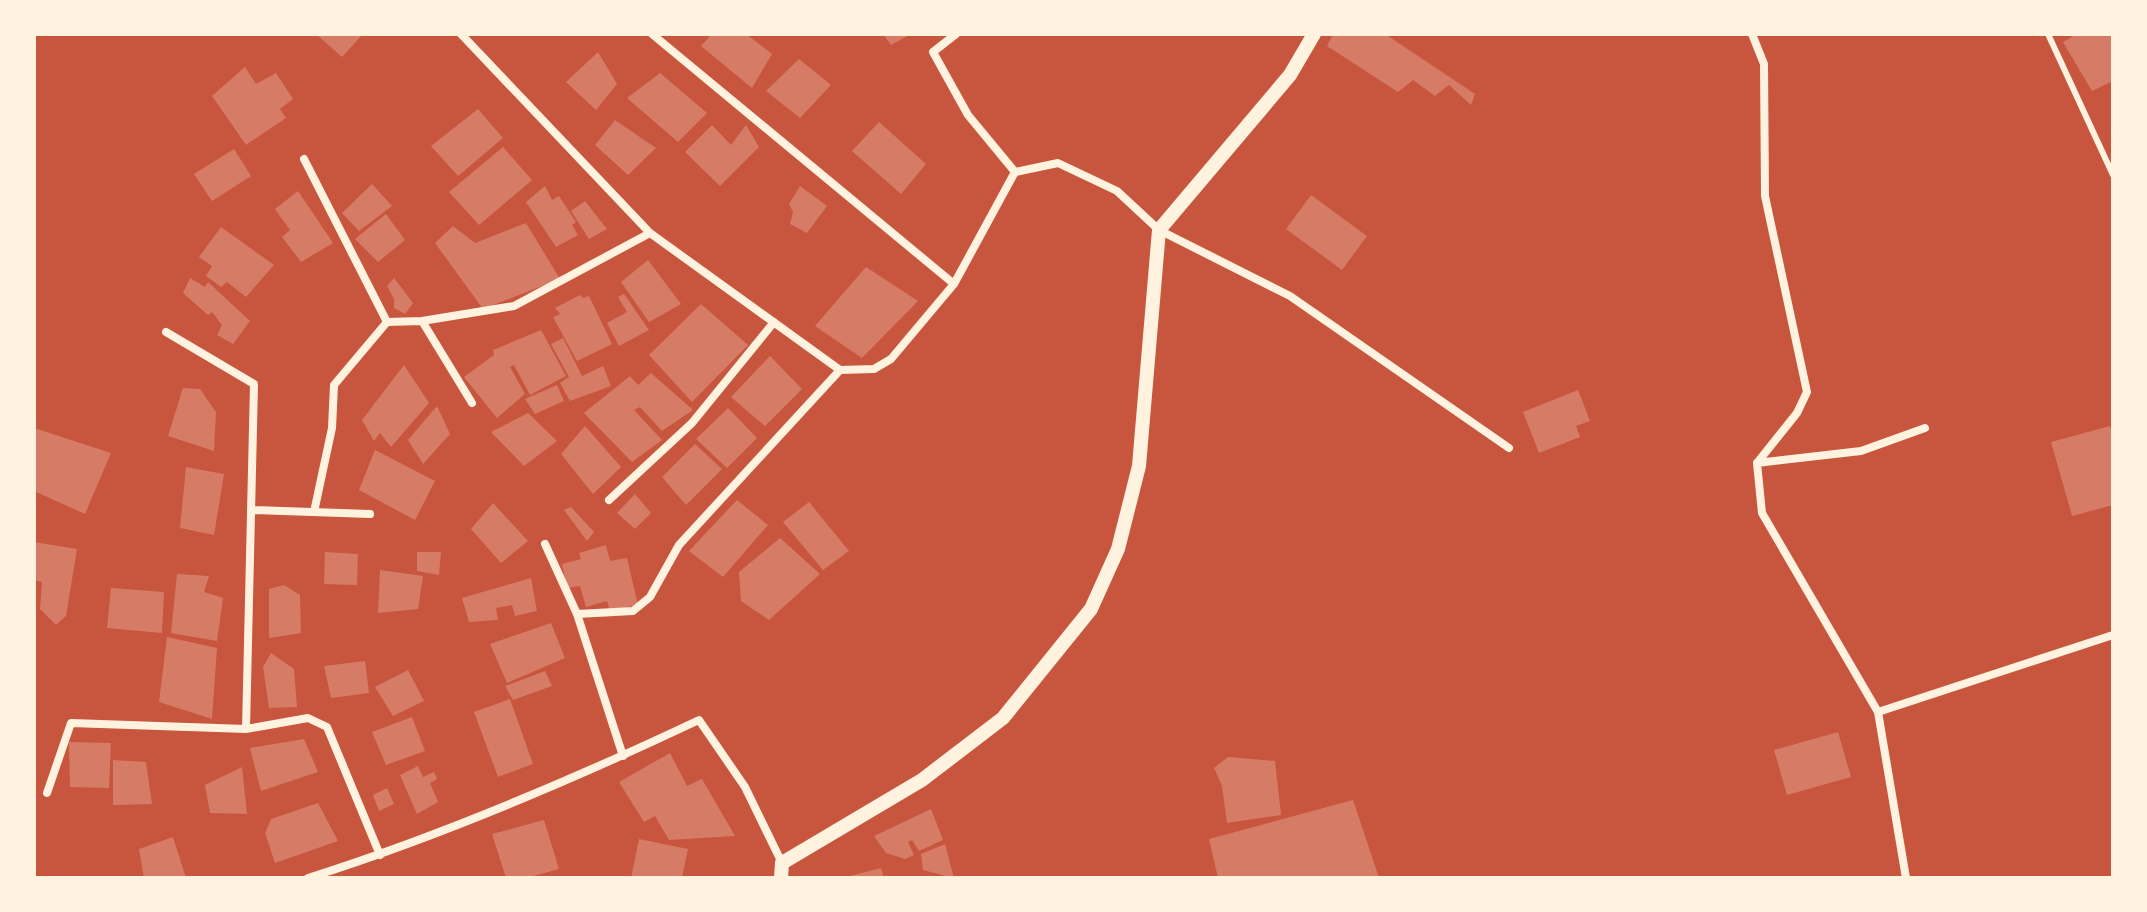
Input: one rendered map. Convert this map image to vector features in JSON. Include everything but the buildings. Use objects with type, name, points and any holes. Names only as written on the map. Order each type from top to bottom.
[{"type":"street","points":[[461,34],[650,233],[840,370],[874,369],[891,359],[954,284],[1015,172],[1058,163],[1117,191],[1159,230],[1290,296],[1509,448]]},
{"type":"street","points":[[652,34],[954,284]]},
{"type":"street","points":[[956,34],[933,52],[968,115],[1015,172]]},
{"type":"street","points":[[308,878],[380,855],[623,756],[699,720],[745,787],[781,871],[922,780],[1003,718],[1091,609],[1118,549],[1139,466],[1159,230],[1290,75],[1314,34]]},
{"type":"street","points":[[1752,34],[1764,64],[1765,196],[1807,392],[1797,413],[1757,463],[1762,513],[1878,712],[1906,878]]},
{"type":"street","points":[[304,159],[387,322]]},
{"type":"street","points":[[314,512],[332,428],[334,385],[387,322],[422,321],[514,306],[650,233]]},
{"type":"street","points":[[422,321],[472,403]]},
{"type":"street","points":[[609,500],[692,423],[774,322]]},
{"type":"street","points":[[166,332],[254,384],[246,729]]},
{"type":"street","points":[[577,614],[633,611],[650,597],[679,545],[840,370]]},
{"type":"street","points":[[1757,463],[1861,451],[1925,428]]},
{"type":"street","points":[[251,510],[370,514]]},
{"type":"street","points":[[545,544],[577,614],[623,756]]},
{"type":"street","points":[[1878,712],[2113,635]]},
{"type":"street","points":[[47,793],[71,723],[246,729],[308,718],[327,727],[380,855]]},
{"type":"lane","points":[[2048,34],[2113,175]]}]
